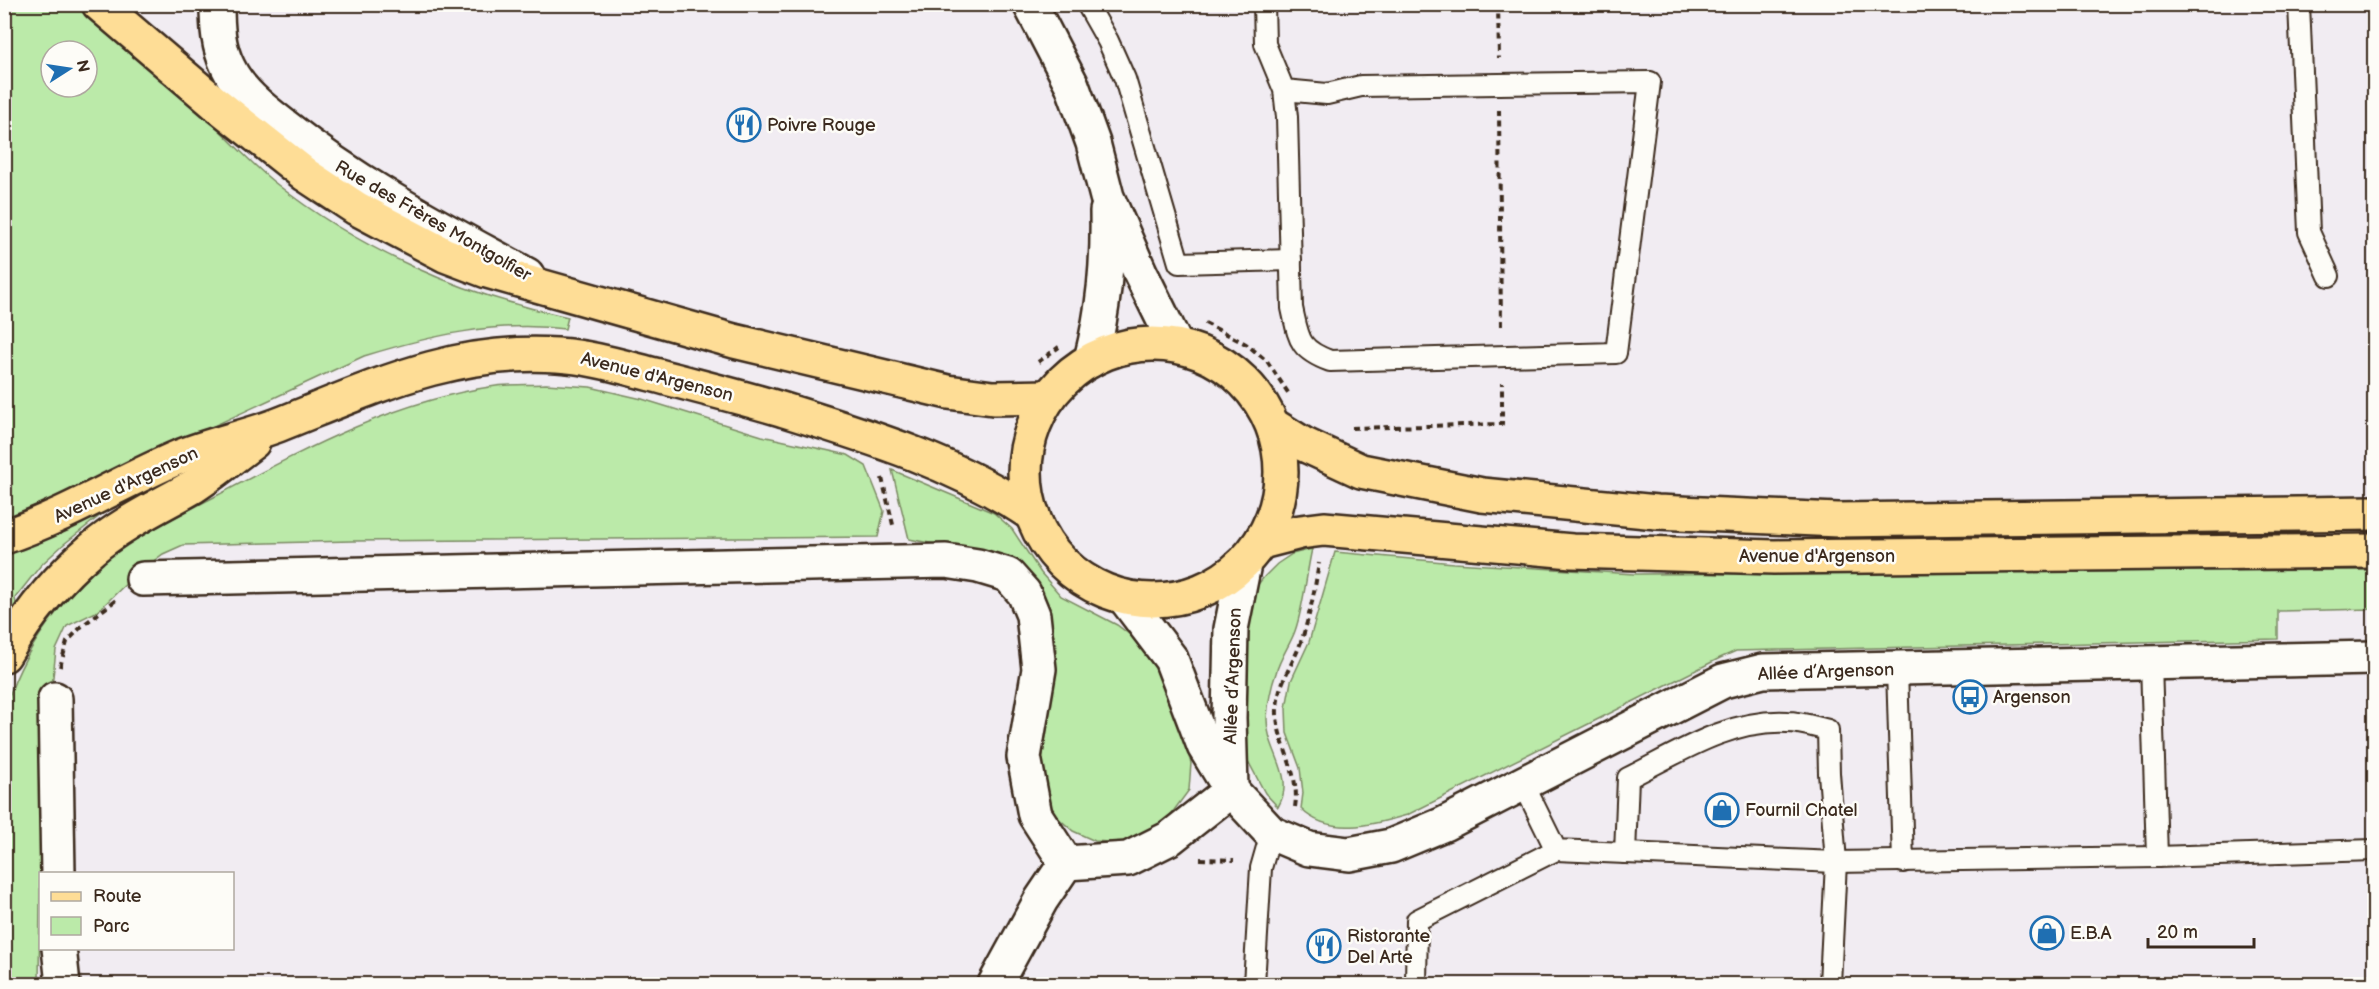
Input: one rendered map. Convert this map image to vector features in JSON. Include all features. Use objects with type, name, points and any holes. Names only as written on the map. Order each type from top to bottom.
[{"type":"main road","points":[[99,4],[215,103],[306,175],[375,219],[445,255],[487,271],[557,292],[734,341],[948,392],[993,398],[1049,397]]},
{"type":"main road","points":[[124,4],[215,103]]},
{"type":"main road","points":[[1132,345],[1176,345],[1208,355],[1235,373],[1258,397],[1274,426],[1282,465],[1277,506],[1253,553],[1209,588],[1167,600],[1124,597],[1094,586],[1067,568],[1047,544],[1033,515],[1025,475],[1030,434],[1049,397],[1068,376],[1090,360],[1132,345]]},
{"type":"main road","name":"Avenue d'Argenson","points":[[4,537],[89,502],[180,457],[276,425],[362,390],[443,365],[488,356],[558,355],[597,360],[752,400],[879,440],[941,465],[1003,495],[1033,515]]},
{"type":"main road","points":[[4,655],[56,584],[93,548],[196,484],[276,425]]},
{"type":"main road","name":"Avenue d'Argenson","points":[[1274,426],[1303,444],[1361,471],[1482,495],[1657,512],[1838,519],[2374,513]]},
{"type":"main road","name":"Avenue d'Argenson","points":[[1253,553],[1300,532],[1324,529],[1572,551],[1774,557],[2374,551]]},
{"type":"street","name":"Rue des Frères Montgolfier","points":[[217,4],[218,35],[228,67],[243,90],[266,112],[315,151],[373,190],[557,292]]},
{"type":"street","points":[[1030,4],[1072,85],[1093,142],[1107,198],[1176,345]]},
{"type":"street","points":[[1090,360],[1099,328],[1107,279],[1107,198]]},
{"type":"street","name":"Allée d’Argenson","points":[[1231,790],[1229,718],[1231,630],[1253,553]]},
{"type":"street","points":[[143,579],[946,561],[978,566],[1008,575],[1024,593],[1033,615],[1037,642],[1039,669],[1024,757],[1028,786],[1035,815],[1066,863]]},
{"type":"street","name":"Allée d’Argenson","points":[[1124,597],[1171,659],[1204,746],[1231,790],[1270,832],[1309,849],[1349,854],[1391,846],[1444,824],[1723,681],[1763,671],[2374,658]]},
{"type":"street","points":[[55,699],[58,872]]},
{"type":"street","points":[[1066,863],[1128,859],[1170,838],[1231,790]]},
{"type":"street","points":[[995,984],[1041,900],[1066,863]]},
{"type":"street","points":[[59,950],[63,984]]},
{"type":"lane","points":[[1087,4],[1108,41],[1125,79],[1179,262],[1291,260]]},
{"type":"lane","points":[[1264,4],[1266,44],[1284,90],[1287,117],[1292,308],[1298,336],[1311,354],[1330,362],[1616,353],[1650,82],[1362,86],[1327,94],[1284,90]]},
{"type":"lane","points":[[2299,4],[2309,232],[2329,276]]},
{"type":"lane","points":[[2151,663],[2157,857]]},
{"type":"lane","points":[[1897,669],[1903,862]]},
{"type":"lane","points":[[1625,853],[1628,778],[1708,738],[1748,724],[1788,722],[1828,730],[1836,862],[1830,984]]},
{"type":"lane","points":[[1523,783],[1556,849]]},
{"type":"lane","points":[[1254,984],[1261,868],[1270,832]]},
{"type":"lane","points":[[1416,984],[1417,920],[1556,849],[1836,862],[2157,857],[2374,850]]},
{"type":"path","points":[[1197,318],[1246,344],[1267,361],[1289,395]]},
{"type":"path","points":[[55,699],[67,642],[82,626],[143,579]]},
{"type":"green space","points":[[4,5],[86,5],[266,175],[341,229],[376,249],[451,283],[528,308],[568,317],[565,329],[489,328],[438,336],[364,356],[5,523]]},
{"type":"green space","points":[[546,384],[590,387],[642,399],[762,436],[848,455],[866,466],[884,511],[878,537],[352,541],[183,545],[163,554],[135,575],[98,611],[67,626],[56,650],[52,686],[42,726],[39,984],[5,984],[4,714],[21,668],[33,646],[62,605],[115,552],[285,460],[388,414],[423,402],[502,385]]},
{"type":"green space","points":[[892,470],[994,513],[1012,529],[1041,573],[1061,596],[1117,625],[1138,641],[1156,667],[1174,711],[1191,763],[1189,790],[1169,817],[1150,834],[1121,843],[1095,841],[1073,831],[1056,816],[1045,793],[1041,768],[1055,674],[1056,646],[1049,615],[1001,557],[909,539]]},
{"type":"green space","points":[[121,499],[41,565],[15,598],[16,604],[5,620],[5,552]]},
{"type":"green space","points":[[1312,549],[1298,621],[1278,667],[1268,707],[1268,730],[1283,773],[1283,795],[1278,807],[1265,793],[1247,759],[1243,736],[1240,635],[1250,594],[1264,577],[1292,554]]},
{"type":"green space","points":[[1335,552],[1454,563],[1634,574],[2374,570],[2374,609],[2278,611],[2278,639],[1736,651],[1407,815],[1366,825],[1338,826],[1312,818],[1301,809],[1303,793],[1300,768],[1287,733],[1286,708],[1291,681],[1309,642]]},
{"type":"place","name":"Poivre Rouge","points":[[744,125]]},
{"type":"place","name":"Argenson","points":[[1970,697]]},
{"type":"place","name":"Fournil Chatel","points":[[1722,810]]},
{"type":"place","name":"E.B.A","points":[[2047,933]]},
{"type":"place","name":"Ristorante Del Arte","points":[[1324,946]]}]
